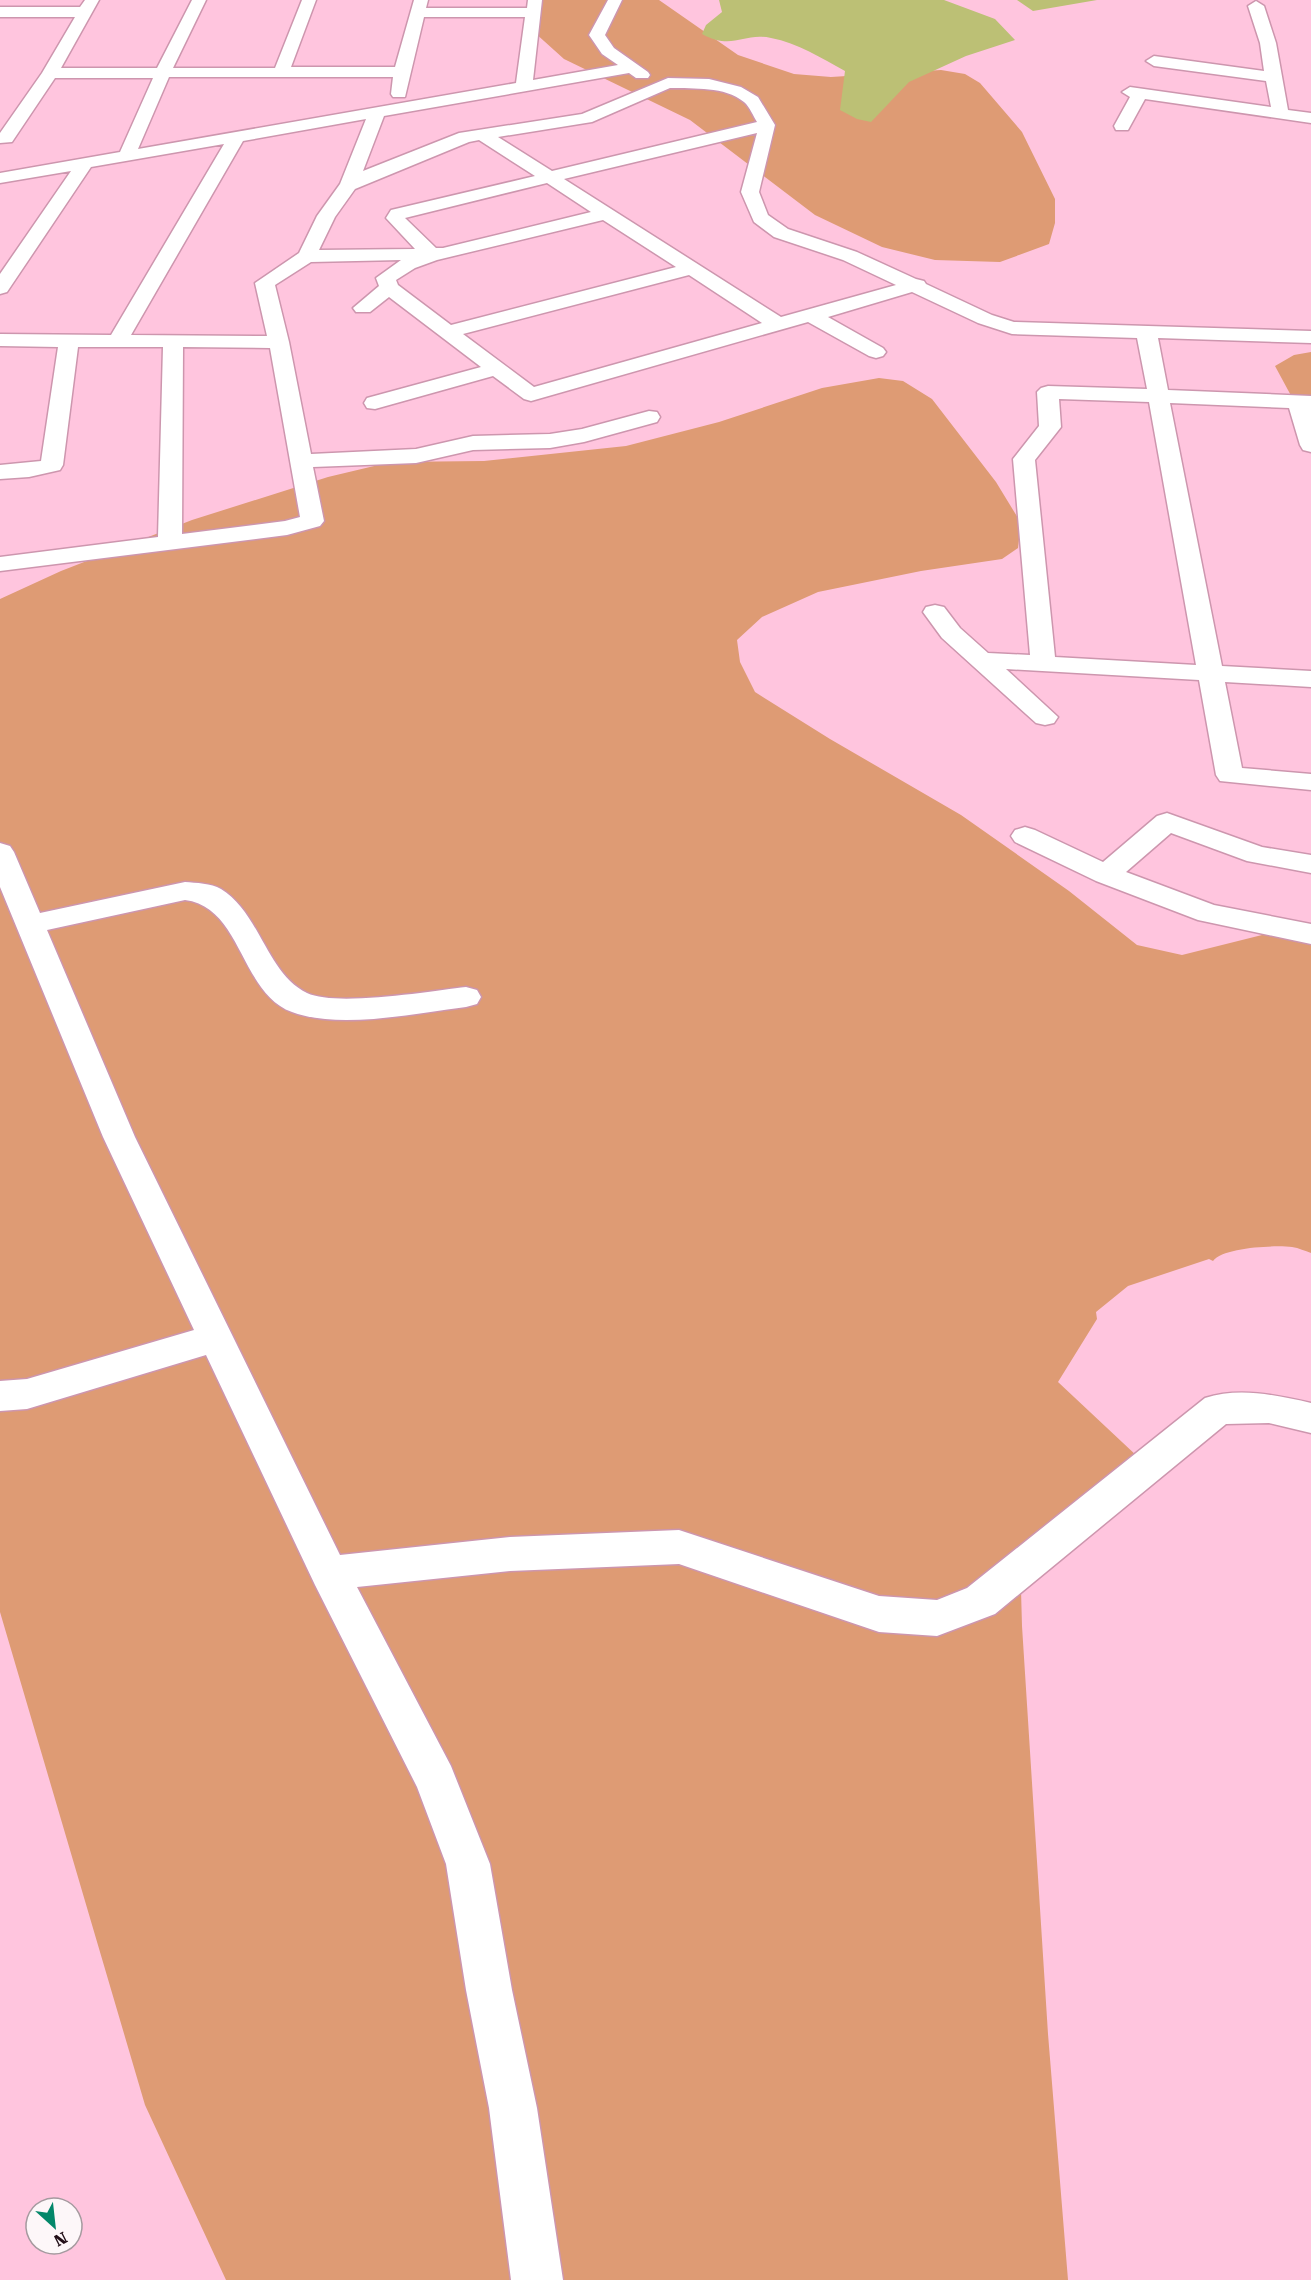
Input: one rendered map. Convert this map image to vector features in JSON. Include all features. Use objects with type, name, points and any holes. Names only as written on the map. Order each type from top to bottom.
[{"type":"street","points":[[127,155],[163,72],[199,0]]},
{"type":"street","points":[[281,72],[309,0]]},
{"type":"street","points":[[615,0],[597,35],[608,51],[629,68],[668,83],[709,84],[735,90],[752,100],[767,125],[750,192],[760,218],[781,233],[850,256],[917,285],[985,319],[1012,328],[1311,337]]},
{"type":"street","points":[[0,12],[89,6]]},
{"type":"street","points":[[0,138],[6,138],[50,73],[89,6]]},
{"type":"street","points":[[397,108],[402,72],[420,7],[534,6],[524,85]]},
{"type":"street","points":[[1256,6],[1268,43],[1281,115]]},
{"type":"street","points":[[1154,61],[1273,77]]},
{"type":"street","points":[[0,178],[629,68]]},
{"type":"street","points":[[50,73],[402,72]]},
{"type":"street","points":[[350,185],[465,136],[586,118],[668,83]]},
{"type":"street","points":[[1122,126],[1135,93],[1311,118]]},
{"type":"street","points":[[0,564],[287,528],[312,521],[279,342],[265,283],[307,256],[326,216],[350,185],[377,111]]},
{"type":"street","points":[[432,255],[396,218],[397,214],[767,125]]},
{"type":"street","points":[[482,134],[778,324]]},
{"type":"street","points":[[118,340],[237,137]]},
{"type":"street","points":[[0,288],[85,163]]},
{"type":"street","points":[[307,256],[443,255],[605,214]]},
{"type":"street","points":[[432,255],[408,264],[386,278],[389,288],[531,395],[917,285]]},
{"type":"street","points":[[449,332],[691,269]]},
{"type":"street","points":[[363,308],[389,288]]},
{"type":"street","points":[[810,315],[876,352]]},
{"type":"street","points":[[1146,331],[1230,775],[1311,782]]},
{"type":"street","points":[[0,340],[279,342]]},
{"type":"street","points":[[0,472],[29,470],[51,465],[69,340]]},
{"type":"street","points":[[170,541],[173,343]]},
{"type":"street","points":[[375,403],[496,369]]},
{"type":"street","points":[[1043,662],[1024,459],[1050,427],[1048,393],[1305,402],[1311,445]]},
{"type":"street","points":[[300,461],[416,456],[473,443],[550,441],[584,435],[649,417]]},
{"type":"street","points":[[935,612],[951,633],[1045,717]]},
{"type":"street","points":[[982,660],[1311,679]]},
{"type":"street","points":[[1106,875],[1167,822],[1257,855],[1311,864]]},
{"type":"street","points":[[1024,836],[1106,875],[1208,913],[1311,934]]},
{"type":"street","points":[[1,855],[32,924],[119,1137],[329,1573],[436,1780],[468,1864],[489,1990],[513,2108],[537,2280]]},
{"type":"street","points":[[32,924],[185,891],[209,894],[229,910],[279,990],[301,1004],[348,1010],[466,997]]},
{"type":"street","points":[[0,1396],[27,1394],[216,1338]]},
{"type":"street","points":[[329,1573],[510,1554],[679,1547],[879,1614],[937,1618],[981,1600],[1218,1409],[1269,1408],[1311,1418]]},
{"type":"shaded area","points":[[529,0],[659,0],[738,55],[794,74],[831,77],[941,70],[965,74],[980,83],[1022,132],[1055,199],[1055,223],[1049,244],[1000,262],[935,260],[882,247],[815,215],[690,120],[564,59],[524,23]]},
{"type":"shaded area","points":[[719,0],[944,0],[995,19],[1015,40],[966,56],[909,82],[871,122],[857,119],[840,110],[845,71],[818,56],[791,43],[771,38],[753,37],[722,41],[702,34],[706,25],[722,12]]},
{"type":"shaded area","points":[[1017,0],[1097,0],[1033,11]]},
{"type":"shaded area","points":[[1311,352],[1311,415],[1295,403],[1275,366],[1294,355]]},
{"type":"shaded area","points":[[879,378],[903,381],[932,399],[996,482],[1021,523],[1018,548],[1002,559],[921,571],[818,592],[762,617],[737,640],[740,662],[755,692],[830,739],[961,815],[1069,891],[1137,945],[1182,955],[1282,930],[1311,931],[1311,1253],[1295,1247],[1274,1246],[1227,1253],[1213,1261],[1209,1259],[1128,1286],[1096,1312],[1097,1319],[1058,1382],[1138,1457],[1020,1554],[1022,1626],[1048,2034],[1068,2280],[226,2280],[145,2105],[0,1612],[0,599],[61,571],[192,520],[328,477],[391,462],[484,461],[626,446],[719,422],[822,388]]}]
